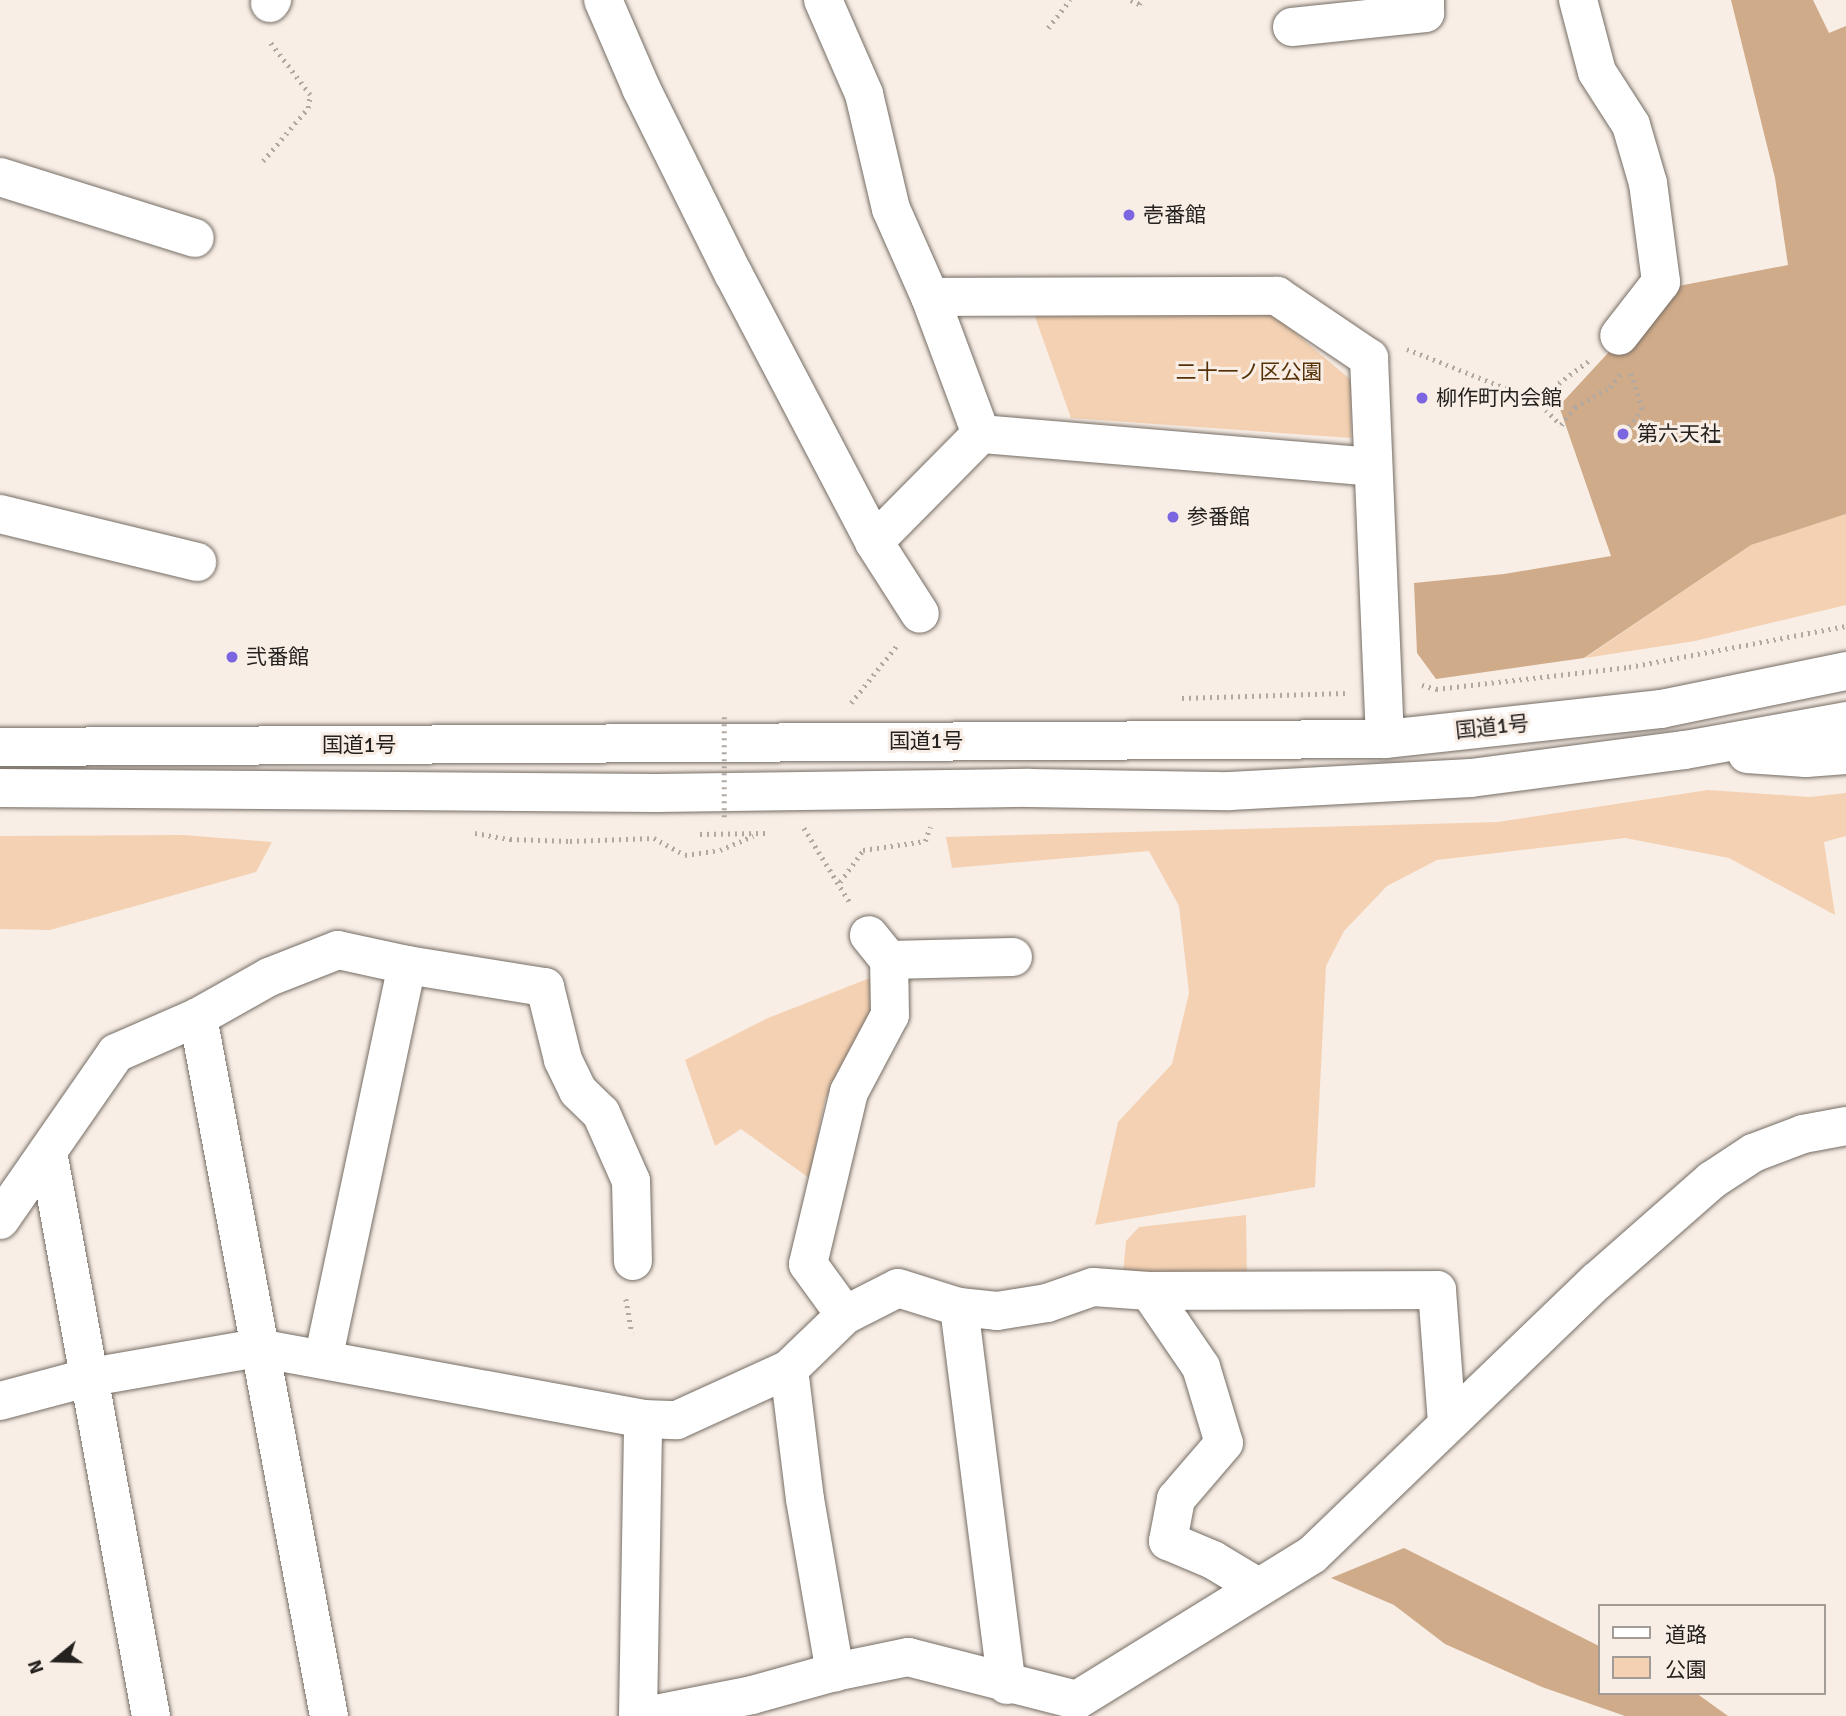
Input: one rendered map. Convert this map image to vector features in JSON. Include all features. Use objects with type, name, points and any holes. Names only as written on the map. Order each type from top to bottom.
[{"type":"main road","points":[[603,0],[641,88],[733,274],[874,542],[910,628]]},
{"type":"main road","points":[[823,0],[864,94],[891,208],[930,297],[981,434]]},
{"type":"main road","points":[[1292,27],[1425,13],[1425,0]]},
{"type":"main road","points":[[1578,0],[1597,72],[1631,125],[1648,183],[1661,282],[1623,350]]},
{"type":"main road","points":[[0,177],[195,237]]},
{"type":"main road","points":[[930,297],[1277,296],[1369,358],[1385,739]]},
{"type":"main road","points":[[874,542],[981,434]]},
{"type":"main road","points":[[981,434],[1372,467]]},
{"type":"main road","points":[[0,513],[197,562]]},
{"type":"main road","name":"国道1号","points":[[0,747],[1385,739],[1661,709],[1846,671]]},
{"type":"main road","points":[[0,788],[657,793],[1029,788],[1230,790],[1471,778],[1685,750],[1846,722]]},
{"type":"main road","points":[[1685,750],[1806,758],[1846,755]]},
{"type":"main road","points":[[845,1315],[808,1264],[849,1092],[890,1015],[879,948],[1013,957]]},
{"type":"main road","points":[[0,1220],[116,1053],[198,1017],[269,977],[338,950],[407,965],[545,987],[563,1060],[579,1091],[601,1113],[632,1181],[633,1261]]},
{"type":"main road","points":[[323,1359],[407,965]]},
{"type":"main road","points":[[198,1017],[329,1716]]},
{"type":"main road","points":[[646,1716],[752,1695],[835,1672],[908,1657],[1085,1708],[1258,1587],[1312,1555],[1447,1422],[1597,1281],[1712,1180],[1753,1153],[1803,1134],[1846,1126]]},
{"type":"main road","points":[[48,1152],[151,1716]]},
{"type":"main road","points":[[0,1401],[91,1377],[258,1348],[643,1419],[677,1420],[789,1369],[845,1315],[898,1288],[959,1307],[997,1311],[1047,1303],[1093,1287],[1149,1292],[1437,1290],[1447,1422]]},
{"type":"main road","points":[[1149,1292],[1201,1367],[1224,1443],[1175,1499],[1168,1541],[1213,1560],[1258,1587]]},
{"type":"main road","points":[[959,1307],[1007,1685]]},
{"type":"main road","points":[[789,1369],[805,1499],[835,1672]]},
{"type":"main road","points":[[638,1716],[643,1419]]},
{"type":"path","points":[[1048,28],[1070,0]]},
{"type":"path","points":[[1131,0],[1139,4],[1142,0]]},
{"type":"path","points":[[263,161],[308,108],[310,95],[258,27],[271,1]]},
{"type":"path","points":[[1369,358],[1387,341],[1505,391],[1536,400],[1561,425],[1575,408],[1610,387],[1618,377]]},
{"type":"path","points":[[1623,350],[1642,409],[1624,432]]},
{"type":"path","points":[[1536,400],[1566,379]]},
{"type":"path","points":[[1420,682],[1436,689],[1629,667],[1846,626]]},
{"type":"path","points":[[850,704],[910,628]]},
{"type":"path","points":[[724,713],[724,817]]},
{"type":"path","points":[[803,825],[879,948]]},
{"type":"path","points":[[840,882],[863,850],[925,841],[930,827]]},
{"type":"green space","name":"二十一ノ区公園","points":[[1033,311],[1273,314],[1351,380],[1351,438],[1071,418]]},
{"type":"green space","points":[[1846,514],[1846,605],[1695,641],[1585,658],[1751,545]]},
{"type":"green space","points":[[1708,790],[1810,797],[1846,793],[1846,836],[1824,842],[1835,915],[1729,858],[1625,838],[1437,860],[1387,886],[1344,931],[1326,966],[1315,1187],[1095,1225],[1118,1122],[1172,1064],[1189,993],[1179,906],[1149,851],[952,868],[946,837],[1498,822]]},
{"type":"green space","points":[[183,835],[272,842],[256,872],[50,930],[0,929],[0,836]]},
{"type":"green space","points":[[875,976],[876,1018],[825,1099],[809,1178],[741,1129],[715,1146],[685,1060],[768,1018]]},
{"type":"green space","points":[[1246,1215],[1247,1276],[1123,1275],[1126,1241],[1139,1227]]},
{"type":"shaded area","points":[[1731,0],[1813,0],[1829,33],[1846,26],[1846,514],[1751,545],[1584,658],[1436,679],[1417,653],[1414,583],[1504,574],[1611,556],[1559,406],[1668,288],[1788,265],[1775,178]]},
{"type":"shaded area","points":[[1404,1548],[1598,1645],[1598,1695],[1699,1695],[1728,1716],[1625,1716],[1542,1687],[1445,1644],[1394,1605],[1331,1578]]},
{"type":"place","name":"壱番館","points":[[1129,215]]},
{"type":"place","name":"柳作町内会館","points":[[1422,398]]},
{"type":"place","name":"第六天社","points":[[1623,434]]},
{"type":"place","name":"参番館","points":[[1173,517]]},
{"type":"place","name":"弐番館","points":[[232,657]]}]
